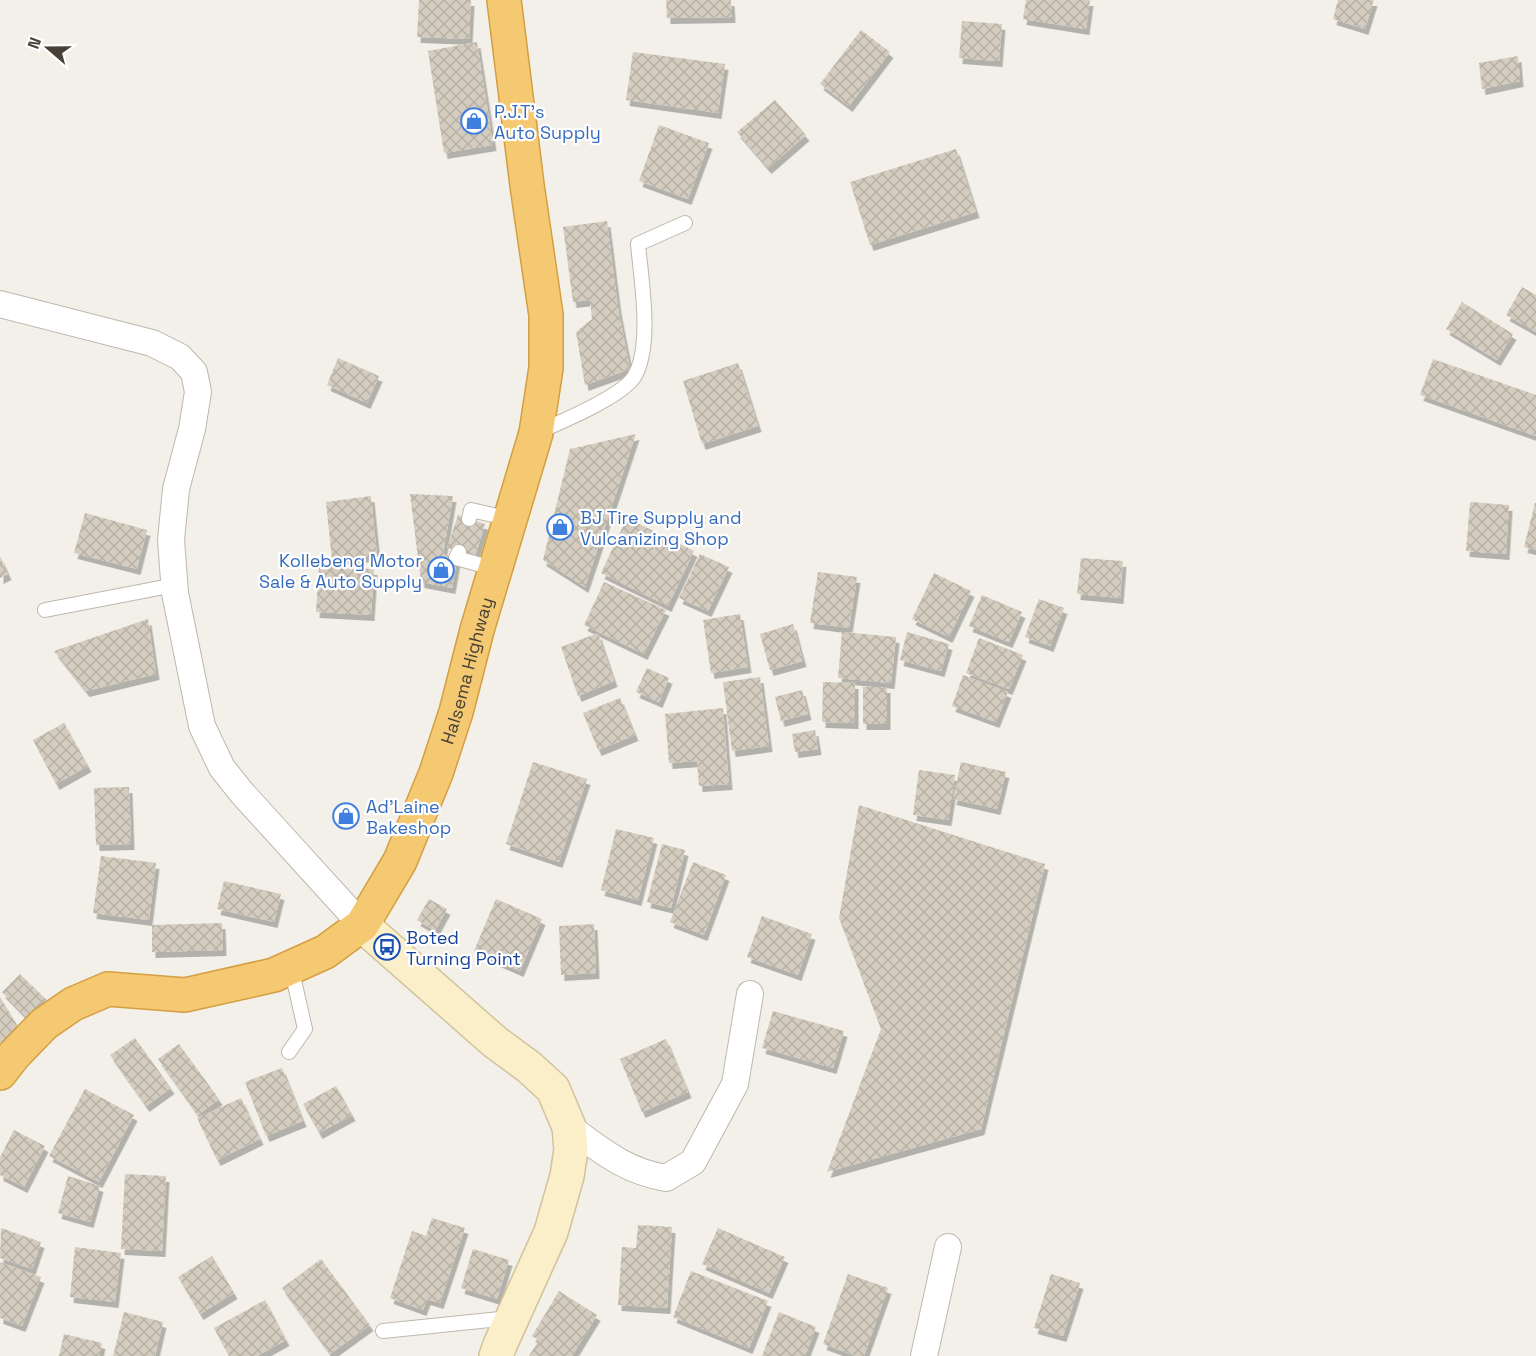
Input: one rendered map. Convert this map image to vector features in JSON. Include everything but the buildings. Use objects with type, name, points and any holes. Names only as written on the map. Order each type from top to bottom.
[{"type":"highway","name":"Halsema Highway","points":[[0,1073],[44,1024],[73,1004],[108,988],[185,995],[274,975],[325,952],[362,924],[400,861],[436,773],[456,712],[536,433],[546,368],[546,315],[504,0]]},
{"type":"main road","points":[[362,924],[495,1042],[529,1067],[553,1089],[569,1127],[572,1150],[551,1232],[496,1356]]},
{"type":"street","points":[[0,304],[152,343],[180,357],[194,372],[198,392],[192,429],[176,489],[171,540],[174,585],[202,726],[222,768],[242,793],[362,924]]},
{"type":"street","points":[[569,1127],[613,1159],[644,1174],[666,1178],[693,1162],[735,1084],[750,994]]},
{"type":"street","points":[[924,1356],[948,1247]]},
{"type":"lane","points":[[536,433],[578,414],[624,387],[634,377],[645,344],[638,244],[685,224]]},
{"type":"lane","points":[[469,519],[471,510],[510,519]]},
{"type":"lane","points":[[459,552],[456,558],[496,568]]},
{"type":"lane","points":[[45,610],[174,585]]},
{"type":"lane","points":[[289,1052],[304,1029],[291,967]]},
{"type":"lane","points":[[383,1331],[513,1318]]},
{"type":"place","name":"P.J.T's Auto Supply","points":[[474,121]]},
{"type":"place","name":"BJ Tire Supply and Vulcanizing Shop","points":[[560,527]]},
{"type":"place","name":"Kollebeng Motor Sale & Auto Supply","points":[[441,570]]},
{"type":"place","name":"Ad'Laine Bakeshop","points":[[346,816]]},
{"type":"place","name":"Boted Turning Point","points":[[387,947]]}]
